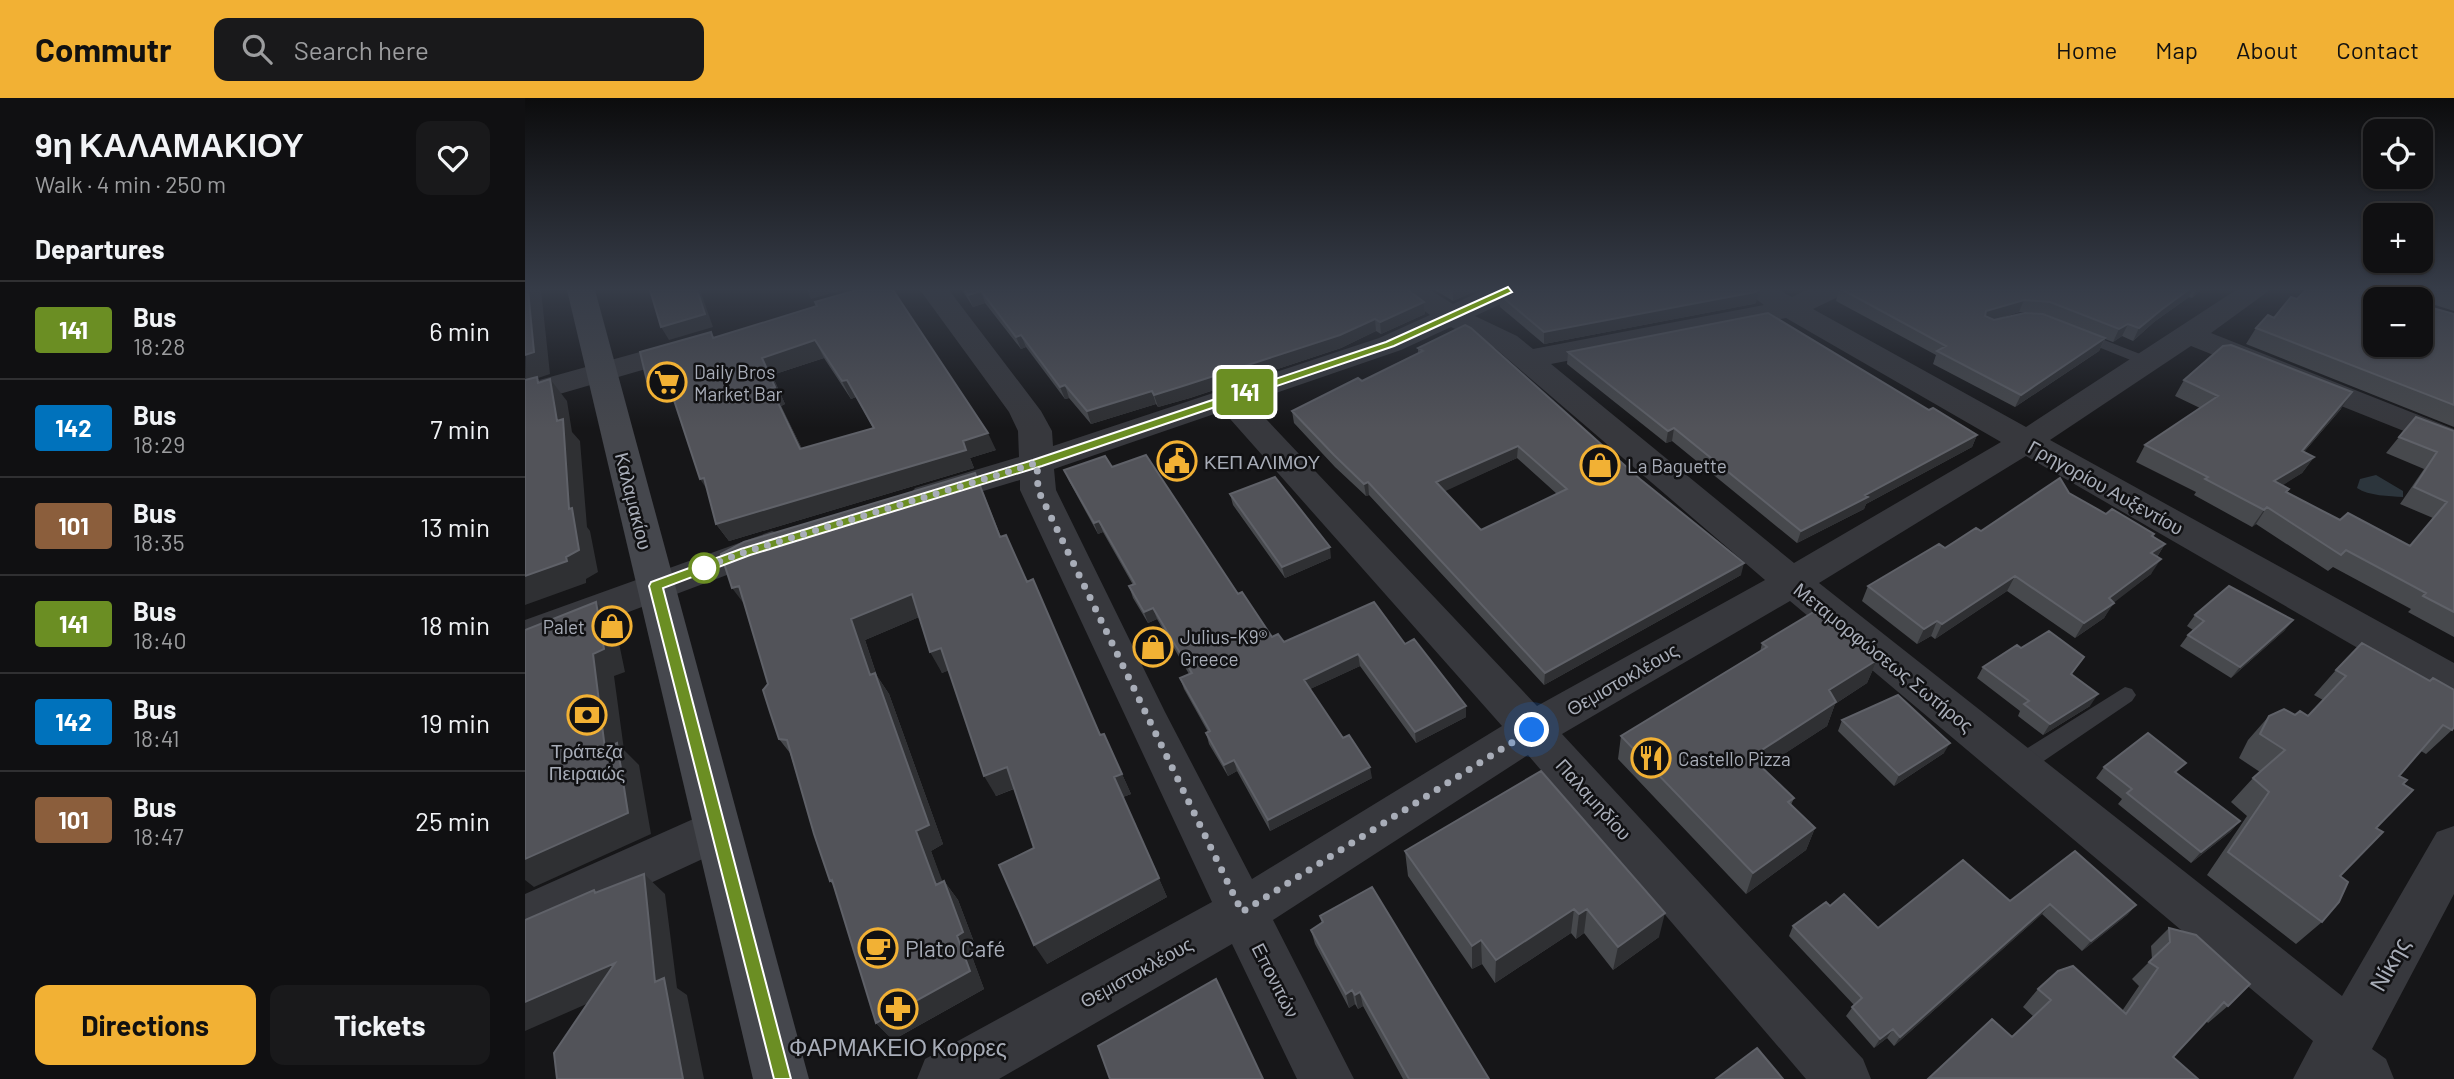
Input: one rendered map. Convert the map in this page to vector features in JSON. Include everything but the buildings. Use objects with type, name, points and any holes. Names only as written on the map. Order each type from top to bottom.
[{"type":"main road","name":"Καλαμακίου","points":[[593,336],[781,1079]]},
{"type":"street","name":"Επονιτών","points":[[968,336],[1025,411],[1035,431],[1038,490],[1242,912],[1326,1079]]},
{"type":"street","points":[[891,507],[1037,463],[1408,336]]},
{"type":"street","name":"Μεταμορφώσεως Σωτήρος","points":[[1495,336],[2018,766],[2343,1063]]},
{"type":"street","points":[[1526,360],[1651,336]]},
{"type":"street","name":"Γρηγορίου Αυξεντίου","points":[[1837,336],[2454,683]]},
{"type":"street","name":"Θεμιστοκλέους","points":[[945,1079],[1242,912],[1532,730],[1792,582],[2025,442],[2188,336]]},
{"type":"street","points":[[2191,336],[2454,441]]},
{"type":"street","points":[[525,394],[723,337]]},
{"type":"street","name":"Παλαμηδίου","points":[[1228,397],[1532,730],[1843,1079]]},
{"type":"street","points":[[525,636],[798,536]]},
{"type":"street","points":[[525,918],[718,830]]},
{"type":"street","name":"Νίκης","points":[[2343,1063],[2454,847]]},
{"type":"lane","points":[[2084,336],[2148,362]]},
{"type":"lane","points":[[2018,766],[2125,695]]},
{"type":"shaded area","points":[[2376,475],[2403,491],[2403,497],[2373,494],[2357,488],[2360,479]]},
{"type":"bus line","name":"141","points":[[781,1079],[656,586],[745,552],[1037,463],[1408,336]]},
{"type":"place","name":"Daily Bros Market Bar","points":[[667,382]]},
{"type":"place","name":"ΚΕΠ ΑΛΙΜΟΥ","points":[[1177,461]]},
{"type":"place","name":"La Baguette","points":[[1600,465]]},
{"type":"place","name":"Palet","points":[[612,626]]},
{"type":"place","name":"Julius-K9® Greece","points":[[1153,647]]},
{"type":"place","name":"Τράπεζα Πειραιώς","points":[[587,715]]},
{"type":"place","name":"Castello Pizza","points":[[1651,758]]},
{"type":"place","name":"Plato Café","points":[[878,948]]},
{"type":"place","name":"ΦΑΡΜΑΚΕΙΟ Κορρες","points":[[898,1009]]},
{"type":"route","points":[[704,568],[700,569],[745,552],[1037,463],[1038,490],[1242,912],[1532,730]]}]
